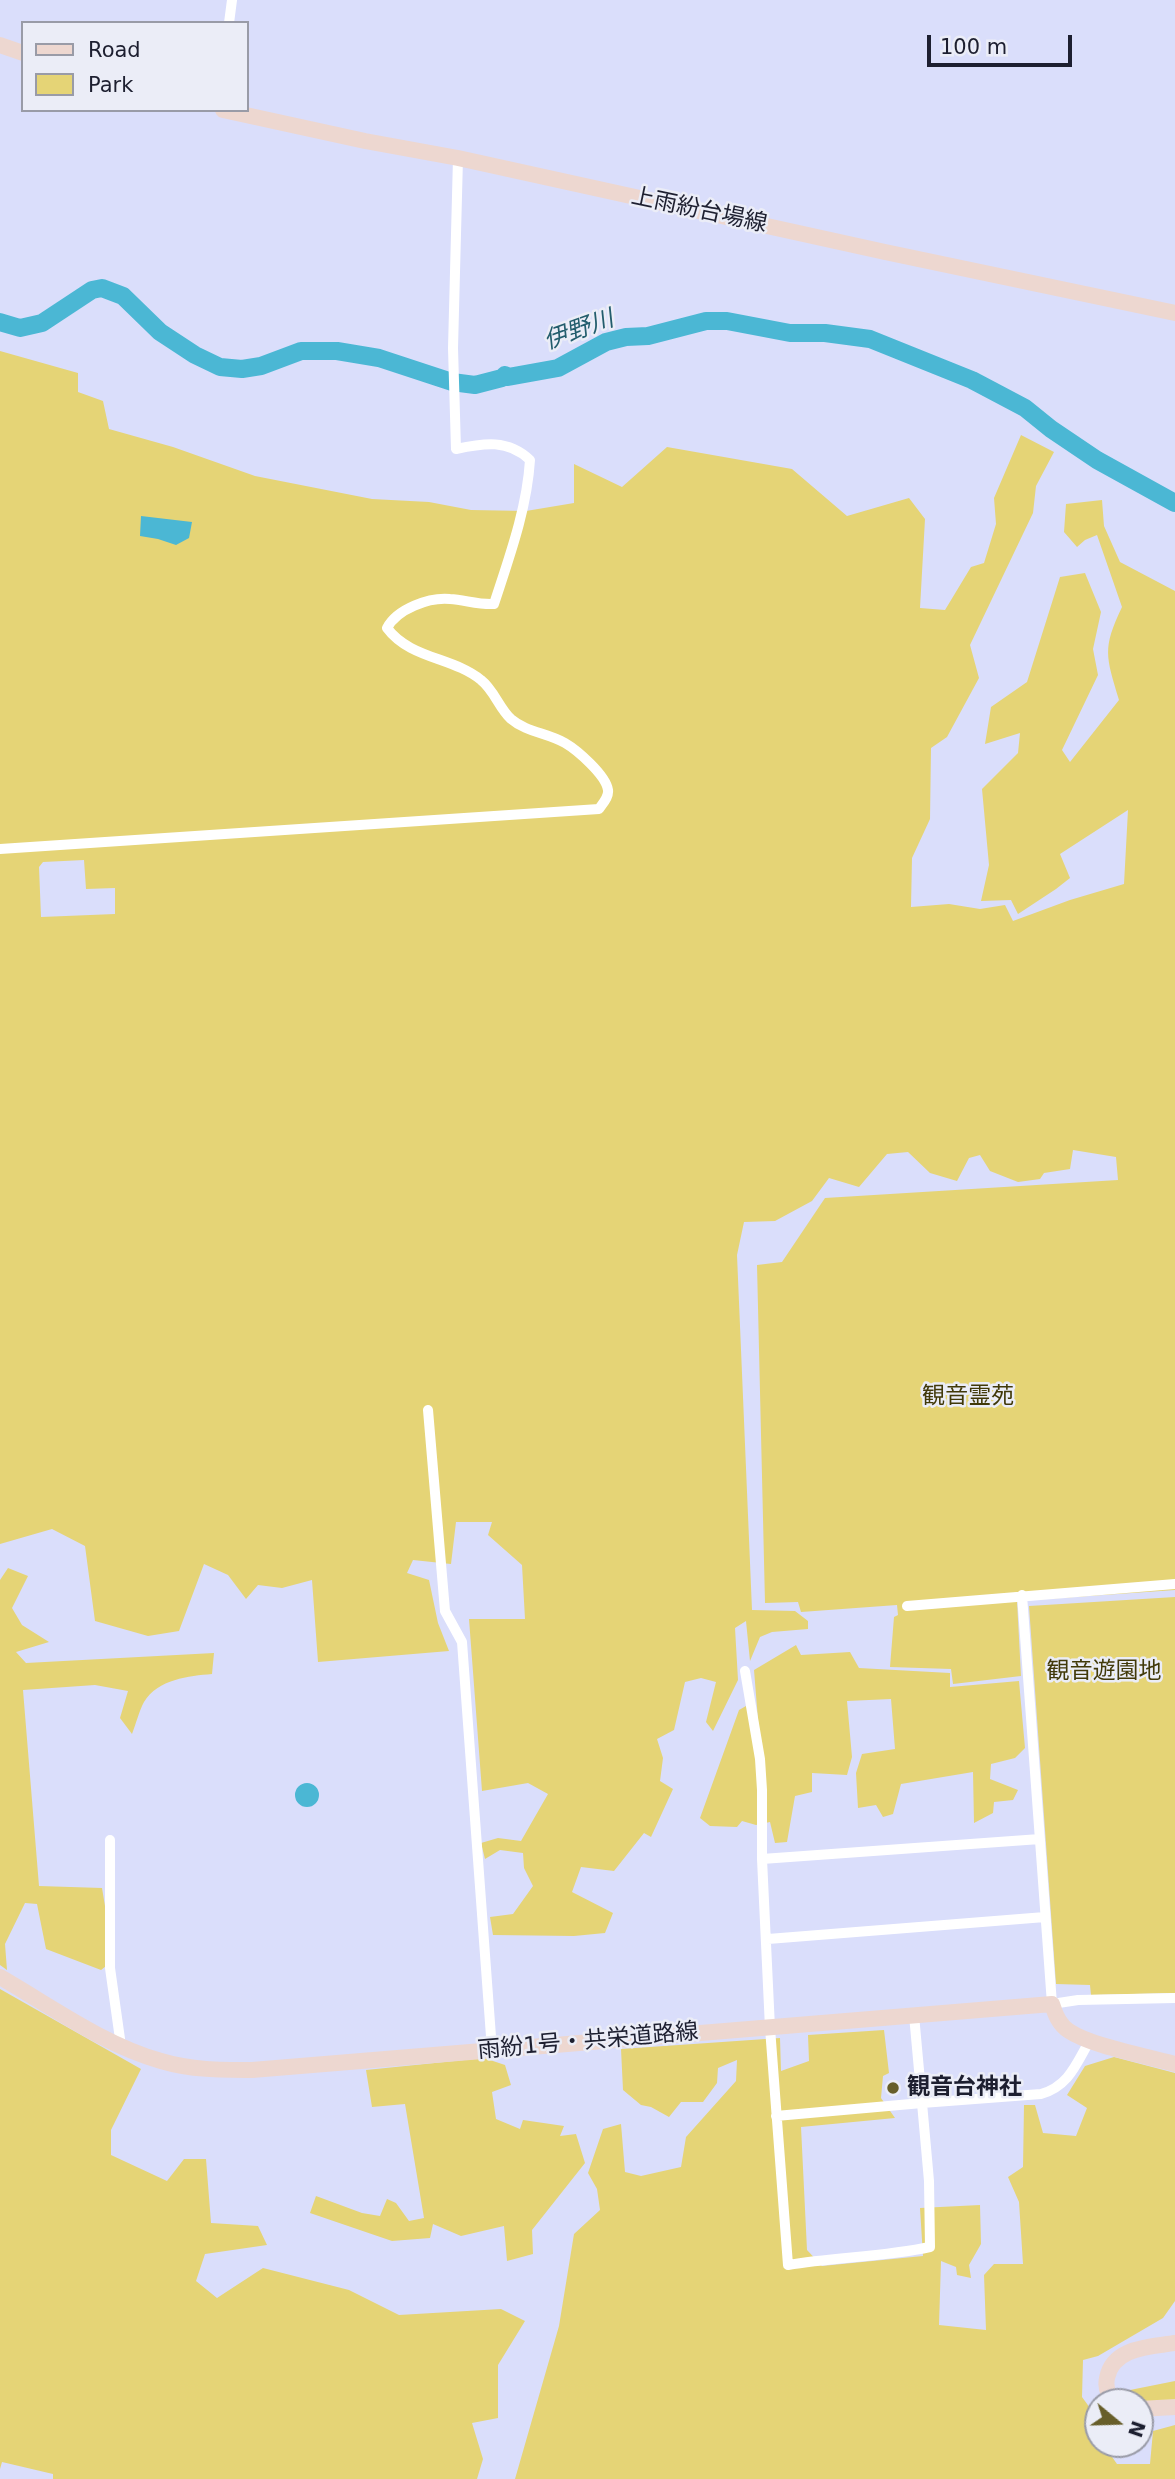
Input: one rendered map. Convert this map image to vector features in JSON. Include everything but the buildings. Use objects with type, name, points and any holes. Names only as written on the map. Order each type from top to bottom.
[{"type":"street","points":[[229,21],[232,0]]},
{"type":"street","points":[[0,45],[21,52]]},
{"type":"street","name":"上雨紛台場線","points":[[232,112],[1175,313]]},
{"type":"street","points":[[0,849],[599,809],[607,798],[608,789],[594,767],[565,742],[535,732],[511,719],[481,680],[396,640],[387,628],[392,619],[400,614],[433,600],[446,598],[482,605],[494,604],[514,542],[529,475],[530,460],[521,452],[500,443],[456,449],[453,348],[458,158]]},
{"type":"street","points":[[428,1409],[445,1611],[462,1642],[492,2050]]},
{"type":"street","points":[[906,1606],[1175,1584]]},
{"type":"street","points":[[1022,1595],[1052,2004],[1057,2019],[1067,2031],[1175,2064]]},
{"type":"street","points":[[745,1671],[760,1759],[770,2028],[789,2265],[930,2247],[929,2180],[914,2015]]},
{"type":"street","points":[[762,1859],[1040,1839]]},
{"type":"street","points":[[110,1840],[110,1968],[121,2046]]},
{"type":"street","points":[[768,1939],[1045,1917]]},
{"type":"street","name":"雨紛1号・共栄道路線","points":[[0,1977],[121,2046],[163,2062],[217,2070],[252,2070],[1052,2004]]},
{"type":"street","points":[[1052,2004],[1077,2000],[1175,1998]]},
{"type":"street","points":[[776,2116],[1041,2094],[1056,2090],[1066,2081],[1090,2040]]},
{"type":"street","points":[[1106,2388],[1107,2376],[1113,2362],[1124,2354],[1175,2343]]},
{"type":"street","points":[[1154,2408],[1175,2407]]},
{"type":"green space","name":"観音霊苑","points":[[0,351],[78,373],[78,392],[103,401],[109,429],[173,447],[255,476],[372,499],[429,502],[471,510],[526,511],[574,503],[574,464],[622,487],[667,447],[792,469],[847,516],[909,498],[925,519],[920,608],[945,610],[971,567],[984,563],[996,524],[994,498],[1021,435],[1054,452],[1036,486],[1033,513],[970,645],[979,678],[947,737],[931,748],[930,819],[912,858],[911,907],[949,904],[980,909],[1005,905],[1013,921],[1124,884],[1128,810],[1060,854],[1070,878],[1018,914],[1011,900],[981,901],[989,865],[982,789],[1018,753],[1020,733],[985,744],[991,707],[1027,682],[1060,577],[1085,573],[1101,612],[1093,649],[1098,675],[1062,750],[1070,762],[1119,700],[1108,653],[1111,633],[1122,607],[1097,535],[1077,547],[1064,532],[1066,504],[1102,500],[1104,526],[1120,562],[1175,591],[1175,1590],[1017,1601],[1021,1676],[953,1684],[951,1669],[890,1667],[894,1617],[898,1615],[897,1605],[801,1612],[798,1602],[765,1603],[757,1265],[782,1262],[825,1198],[1118,1180],[1116,1157],[1073,1150],[1070,1169],[1044,1173],[1040,1179],[1018,1182],[990,1171],[980,1155],[969,1158],[957,1181],[930,1173],[908,1152],[887,1154],[859,1187],[829,1178],[812,1201],[775,1221],[744,1222],[737,1255],[752,1610],[795,1611],[808,1621],[808,1629],[772,1632],[760,1637],[750,1661],[746,1621],[735,1628],[738,1680],[713,1731],[706,1722],[716,1682],[701,1678],[685,1682],[674,1730],[657,1739],[663,1758],[660,1781],[673,1789],[651,1837],[644,1833],[614,1871],[581,1867],[572,1892],[613,1913],[605,1933],[574,1936],[493,1935],[490,1917],[513,1914],[533,1886],[524,1868],[523,1853],[500,1850],[485,1859],[481,1843],[498,1838],[521,1841],[548,1794],[528,1783],[482,1791],[469,1619],[525,1619],[522,1565],[488,1535],[492,1522],[456,1522],[451,1564],[413,1560],[407,1573],[429,1580],[438,1623],[449,1651],[318,1662],[312,1580],[282,1588],[258,1585],[246,1599],[228,1575],[204,1564],[179,1631],[148,1636],[95,1621],[85,1546],[52,1529],[0,1544]],"holes":[[[84,860],[86,889],[115,888],[115,914],[41,917],[39,867],[43,862]]]},
{"type":"green space","points":[[8,1568],[28,1576],[12,1608],[22,1625],[49,1642],[16,1652],[26,1663],[214,1653],[212,1674],[175,1680],[150,1694],[142,1706],[132,1734],[120,1718],[128,1691],[95,1685],[23,1690],[39,1886],[102,1888],[114,1960],[101,1970],[46,1949],[37,1904],[25,1903],[5,1944],[7,1970],[0,1965],[0,1580]]},
{"type":"green space","name":"観音遊園地","points":[[1175,1597],[1175,1993],[1091,1995],[1090,1985],[1056,1984],[1029,1606]]},
{"type":"green space","points":[[796,1645],[801,1655],[850,1652],[859,1668],[950,1673],[950,1687],[1019,1681],[1025,1748],[1015,1758],[991,1764],[990,1779],[1018,1790],[1013,1800],[994,1802],[993,1813],[974,1823],[973,1772],[901,1784],[893,1814],[883,1817],[876,1805],[858,1808],[856,1773],[862,1754],[895,1749],[891,1699],[847,1701],[852,1757],[847,1775],[812,1773],[812,1792],[795,1796],[787,1842],[775,1843],[770,1822],[756,1825],[742,1821],[737,1827],[710,1826],[700,1818],[739,1710],[746,1706],[759,1732],[754,1670]]},
{"type":"green space","points":[[0,1989],[141,2069],[111,2130],[111,2155],[167,2181],[184,2159],[206,2159],[211,2223],[258,2226],[267,2245],[205,2254],[196,2281],[217,2298],[263,2268],[349,2290],[399,2315],[501,2309],[525,2321],[498,2365],[498,2418],[472,2423],[483,2459],[477,2479],[53,2479],[53,2474],[2,2462],[0,2469]]},
{"type":"green space","points":[[884,2030],[889,2073],[883,2076],[881,2098],[895,2118],[801,2127],[807,2250],[822,2266],[923,2256],[920,2208],[980,2205],[981,2244],[969,2265],[971,2278],[957,2275],[956,2267],[941,2261],[939,2325],[986,2330],[984,2275],[994,2264],[1023,2264],[1019,2202],[1008,2177],[1023,2167],[1024,2105],[1035,2105],[1043,2133],[1076,2136],[1087,2108],[1067,2095],[1085,2066],[1114,2057],[1175,2073],[1175,2301],[1163,2318],[1098,2356],[1083,2360],[1082,2397],[1084,2458],[1113,2458],[1117,2464],[1150,2464],[1151,2458],[1154,2458],[1154,2431],[1175,2425],[1175,2479],[515,2479],[559,2326],[574,2234],[600,2210],[597,2189],[588,2173],[603,2129],[621,2124],[625,2172],[641,2176],[681,2167],[686,2137],[736,2081],[737,2060],[718,2068],[717,2083],[703,2102],[681,2102],[669,2117],[651,2107],[641,2105],[623,2090],[621,2049],[780,2038],[781,2071],[809,2061],[808,2035]]},
{"type":"green space","points":[[484,2058],[505,2065],[511,2085],[492,2092],[496,2119],[520,2129],[523,2120],[564,2126],[560,2136],[576,2134],[585,2163],[532,2230],[533,2254],[507,2261],[504,2226],[461,2236],[433,2224],[430,2238],[392,2241],[310,2213],[316,2196],[362,2213],[380,2216],[387,2199],[396,2203],[409,2221],[424,2218],[405,2104],[372,2107],[366,2070]]},
{"type":"green space","points":[[1175,2381],[1175,2403],[1154,2403],[1154,2388],[1140,2388]]},
{"type":"water","points":[[141,516],[192,522],[189,538],[176,545],[140,536]]},
{"type":"water","points":[[302,1783],[312,1783],[319,1790],[319,1800],[312,1807],[302,1807],[295,1800],[295,1790]]},
{"type":"waterway","name":"伊野川","points":[[0,322],[20,328],[42,323],[92,290],[102,288],[123,296],[160,332],[195,355],[220,367],[242,369],[261,366],[301,351],[337,351],[379,358],[452,382],[475,385],[505,375],[508,377],[558,368],[606,342],[626,337],[648,336],[706,321],[727,321],[790,333],[825,333],[870,339],[972,380],[1025,408],[1097,460],[1175,503]]},
{"type":"place","name":"観音台神社","points":[[893,2088]]}]
